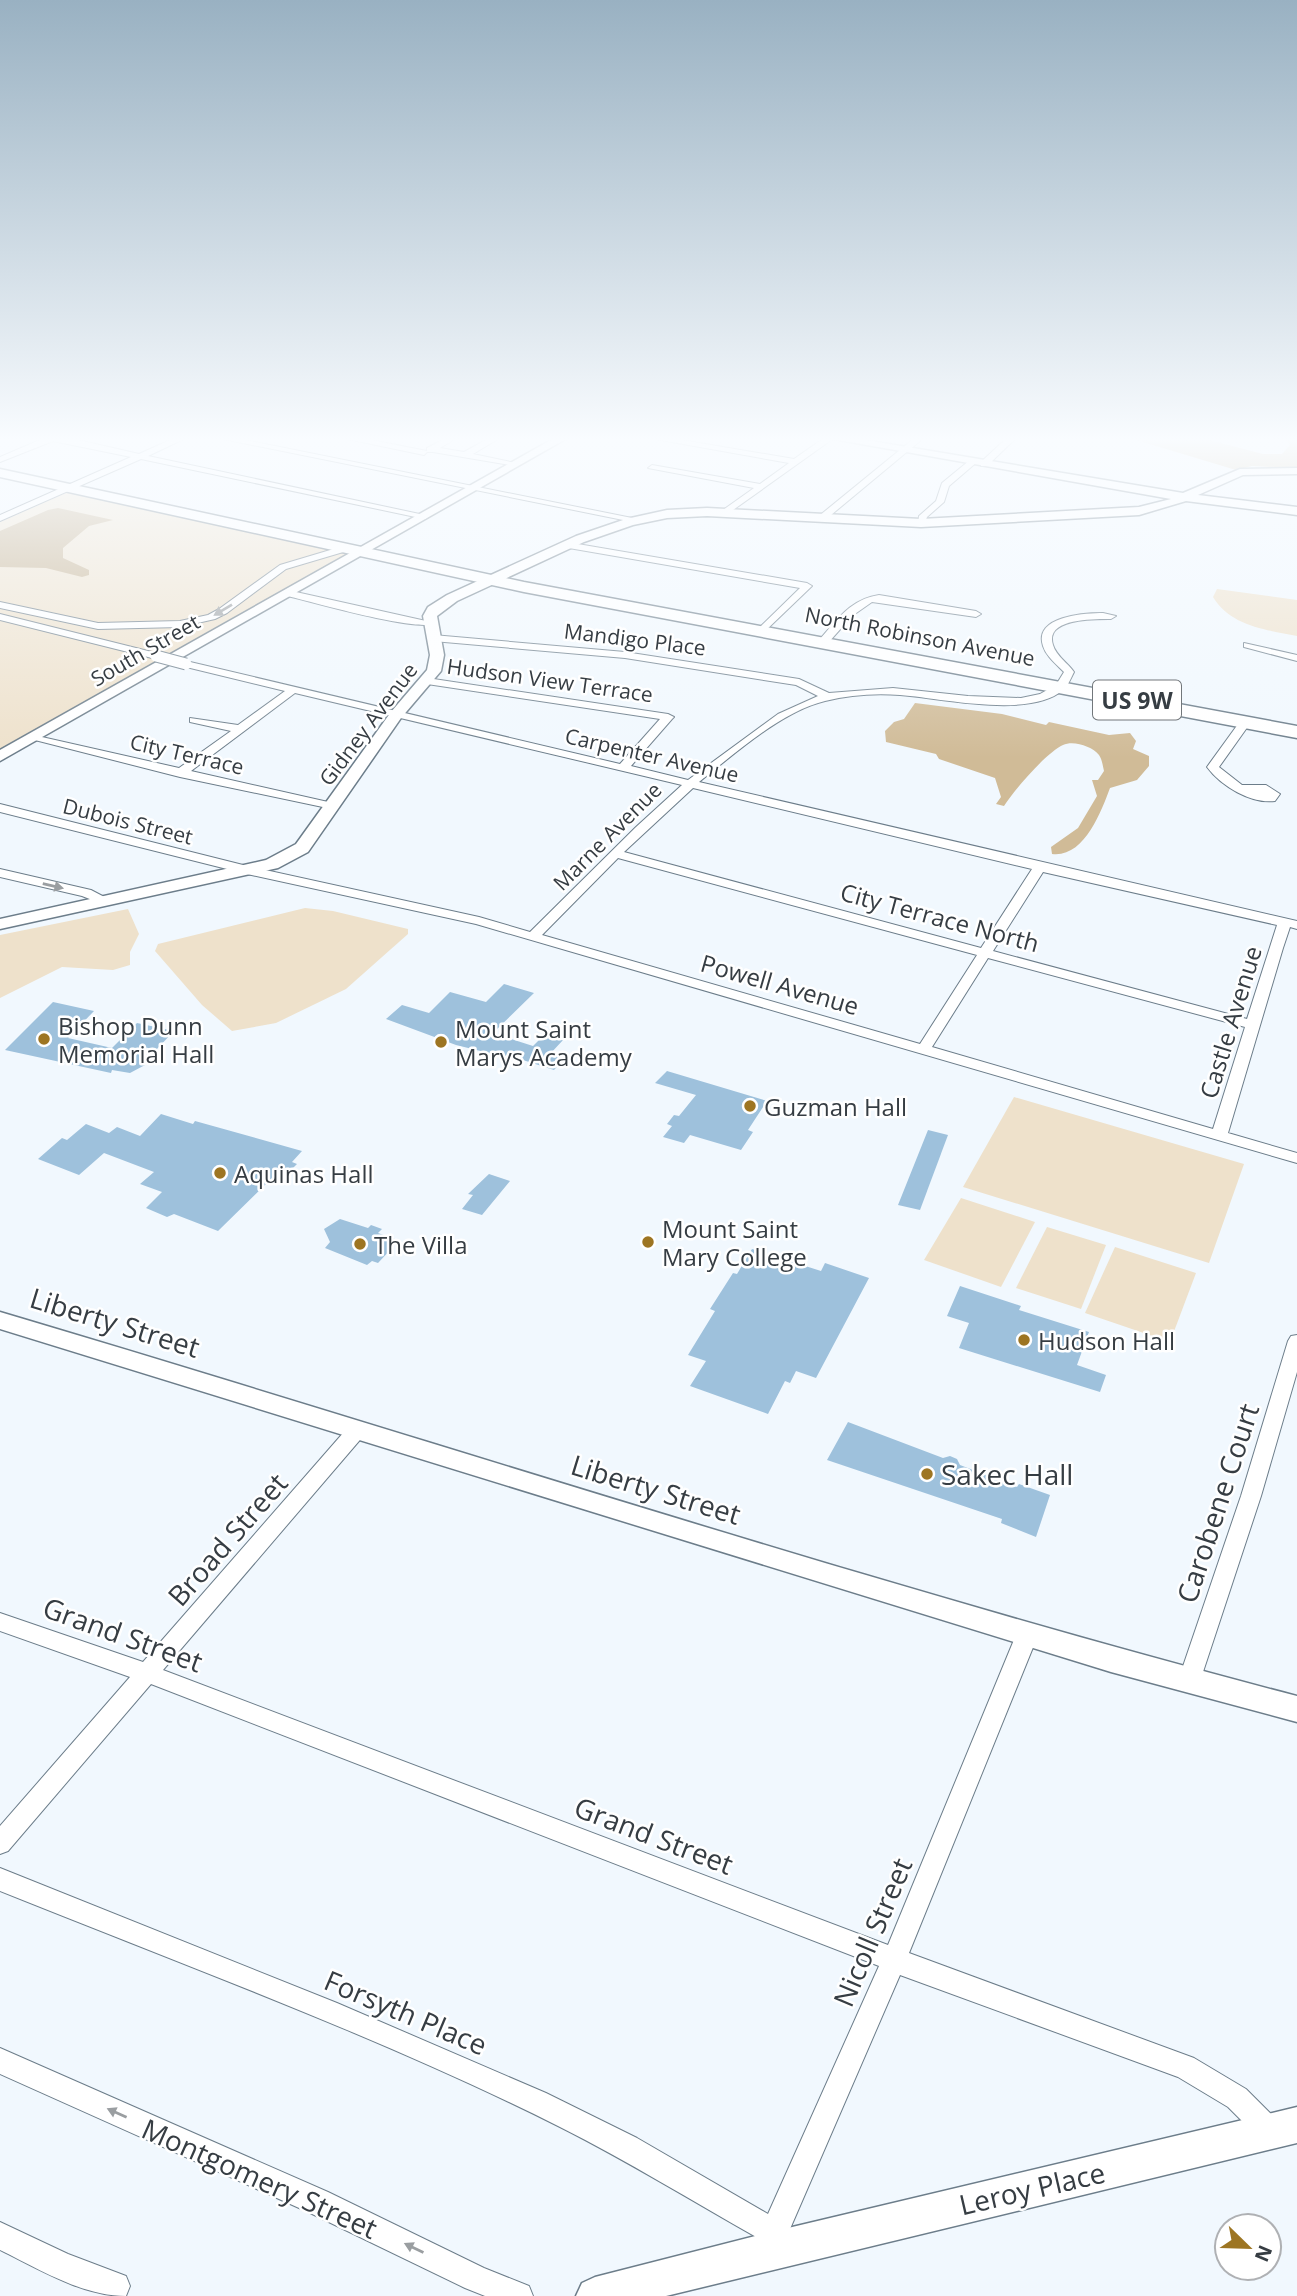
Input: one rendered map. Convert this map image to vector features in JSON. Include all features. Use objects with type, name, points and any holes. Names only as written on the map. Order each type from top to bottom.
[{"type":"highway","name":"North Robinson Avenue","points":[[323,543],[492,580],[1297,732]]},
{"type":"street","name":"South Street","points":[[0,757],[369,543]]},
{"type":"street","points":[[287,593],[400,620],[430,623],[433,610],[440,604],[571,543]]},
{"type":"street","points":[[566,545],[807,586],[763,630]]},
{"type":"street","points":[[0,605],[98,626],[188,622],[223,611],[283,567],[355,550]]},
{"type":"street","points":[[824,641],[848,615],[868,599],[879,598],[976,614]]},
{"type":"street","points":[[1063,686],[1069,672],[1048,646],[1048,631],[1066,620],[1095,615],[1111,616]]},
{"type":"street","name":"Carpenter Avenue","points":[[0,617],[396,715],[1040,867],[1291,923]]},
{"type":"street","name":"Gidney Avenue","points":[[0,924],[272,864],[302,848],[396,715],[427,681],[437,662],[430,623]]},
{"type":"street","name":"Mandigo Place","points":[[433,638],[639,657],[799,682],[828,697]]},
{"type":"street","points":[[1248,645],[1297,658]]},
{"type":"street","name":"Hudson View Terrace","points":[[427,681],[668,717],[623,768]]},
{"type":"street","name":"Marne Avenue","points":[[533,936],[688,783],[798,706],[828,697],[899,691],[1023,702],[1047,696],[1063,686]]},
{"type":"street","points":[[180,773],[293,690]]},
{"type":"street","points":[[194,720],[240,729]]},
{"type":"street","points":[[1243,788],[1221,776],[1213,766],[1245,722]]},
{"type":"street","name":"City Terrace","points":[[33,738],[333,807]]},
{"type":"street","name":"Dubois Street","points":[[0,808],[247,870]]},
{"type":"street","name":"City Terrace North","points":[[615,855],[1252,1025]]},
{"type":"street","points":[[923,1050],[1040,867]]},
{"type":"street","name":"Powell Avenue","points":[[247,870],[479,921],[1297,1158]]},
{"type":"street","points":[[0,873],[86,893],[105,901]]},
{"type":"street","name":"Castle Avenue","points":[[1219,1135],[1266,973],[1291,923]]},
{"type":"street","name":"Liberty Street","points":[[0,1320],[1027,1635],[1297,1709]]},
{"type":"street","name":"Carobene Court","points":[[1189,1681],[1251,1496],[1297,1341]]},
{"type":"street","name":"Broad Street","points":[[0,1843],[149,1674],[358,1429]]},
{"type":"street","name":"Grand Street","points":[[0,1622],[149,1674],[894,1959],[1185,2067],[1284,2128]]},
{"type":"street","name":"Nicoll Street","points":[[770,2242],[894,1959],[1027,1635]]},
{"type":"street","name":"Forsyth Place","points":[[0,1879],[308,2004],[539,2102],[637,2154],[770,2242]]},
{"type":"street","name":"Montgomery Street","points":[[0,2061],[318,2202],[475,2278],[519,2296]]},
{"type":"street","name":"Leroy Place","points":[[595,2296],[770,2242],[1284,2128]]},
{"type":"street","points":[[0,2236],[62,2266],[116,2286]]},
{"type":"shaded area","points":[[0,543],[307,543],[352,553],[0,752]]},
{"type":"shaded area","points":[[0,543],[69,543],[63,548],[63,558],[89,570],[89,575],[82,577],[46,568],[0,567]]},
{"type":"shaded area","points":[[1217,589],[1297,600],[1297,636],[1239,621],[1220,607],[1213,597]]},
{"type":"shaded area","points":[[915,703],[1002,714],[1046,725],[1049,722],[1109,735],[1130,733],[1136,741],[1133,749],[1149,756],[1149,766],[1137,780],[1110,788],[1090,832],[1082,841],[1073,849],[1052,854],[1051,847],[1078,828],[1097,796],[1092,780],[1098,780],[1104,771],[1099,755],[1082,745],[1063,745],[1031,772],[1004,806],[996,804],[1001,797],[995,778],[939,759],[936,754],[886,742],[885,731],[894,722],[904,719]]},
{"type":"shaded area","points":[[305,908],[333,911],[408,929],[408,934],[346,989],[276,1023],[232,1031],[202,1005],[155,951],[158,944]]},
{"type":"shaded area","points":[[128,909],[139,934],[130,952],[130,965],[113,970],[62,967],[0,998],[0,935]]},
{"type":"shaded area","points":[[1014,1097],[1244,1164],[1209,1263],[963,1187]]},
{"type":"shaded area","points":[[961,1198],[1035,1222],[1001,1287],[924,1260]]},
{"type":"shaded area","points":[[1047,1227],[1106,1245],[1081,1309],[1016,1288]]},
{"type":"shaded area","points":[[1115,1247],[1196,1273],[1170,1342],[1085,1313]]},
{"type":"building","points":[[504,984],[534,993],[493,1033],[533,1046],[546,1033],[564,1039],[550,1054],[564,1059],[554,1070],[507,1055],[505,1057],[456,1045],[386,1019],[402,1005],[429,1013],[450,992],[486,1002]]},
{"type":"building","name":"Bishop Dunn Memorial Hall","points":[[53,1002],[94,1011],[68,1038],[112,1048],[137,1023],[174,1031],[156,1050],[144,1047],[145,1065],[130,1073],[112,1070],[111,1073],[5,1050]]},
{"type":"building","name":"Guzman Hall","points":[[667,1071],[767,1101],[748,1130],[753,1132],[741,1150],[690,1135],[684,1143],[663,1137],[672,1126],[667,1124],[674,1115],[679,1116],[696,1095],[655,1083]]},
{"type":"building","name":"Aquinas Hall","points":[[161,1114],[302,1151],[292,1162],[297,1164],[289,1172],[280,1179],[273,1177],[218,1231],[174,1214],[167,1217],[146,1208],[162,1192],[140,1184],[154,1172],[104,1153],[79,1175],[38,1159],[62,1138],[67,1140],[86,1124],[109,1133],[117,1127],[140,1136]]},
{"type":"building","points":[[928,1130],[948,1135],[920,1210],[898,1205]]},
{"type":"building","points":[[489,1174],[510,1181],[482,1215],[462,1209],[473,1195],[468,1194]]},
{"type":"building","name":"The Villa","points":[[340,1219],[368,1228],[371,1225],[382,1229],[378,1233],[395,1239],[390,1246],[393,1247],[378,1263],[372,1261],[367,1265],[325,1248],[330,1242],[324,1229]]},
{"type":"building","points":[[752,1249],[821,1271],[825,1263],[869,1278],[816,1378],[796,1371],[790,1383],[785,1381],[768,1414],[690,1386],[706,1361],[688,1355],[715,1311],[710,1309]]},
{"type":"building","name":"Hudson Hall","points":[[960,1286],[1021,1306],[1019,1310],[1089,1332],[1077,1365],[1106,1375],[1100,1392],[959,1348],[969,1323],[947,1316]]},
{"type":"building","name":"Sakec Hall","points":[[848,1422],[943,1458],[950,1456],[957,1459],[960,1465],[1017,1487],[1019,1484],[1050,1495],[1036,1537],[1001,1523],[1002,1519],[827,1460]]},
{"type":"place","name":"Bishop Dunn Memorial Hall","points":[[44,1039]]},
{"type":"place","name":"Mount Saint Marys Academy","points":[[441,1042]]},
{"type":"place","name":"Guzman Hall","points":[[750,1106]]},
{"type":"place","name":"Aquinas Hall","points":[[220,1173]]},
{"type":"place","name":"Mount Saint Mary College","points":[[648,1242]]},
{"type":"place","name":"The Villa","points":[[360,1244]]},
{"type":"place","name":"Hudson Hall","points":[[1024,1340]]},
{"type":"place","name":"Sakec Hall","points":[[927,1474]]}]
